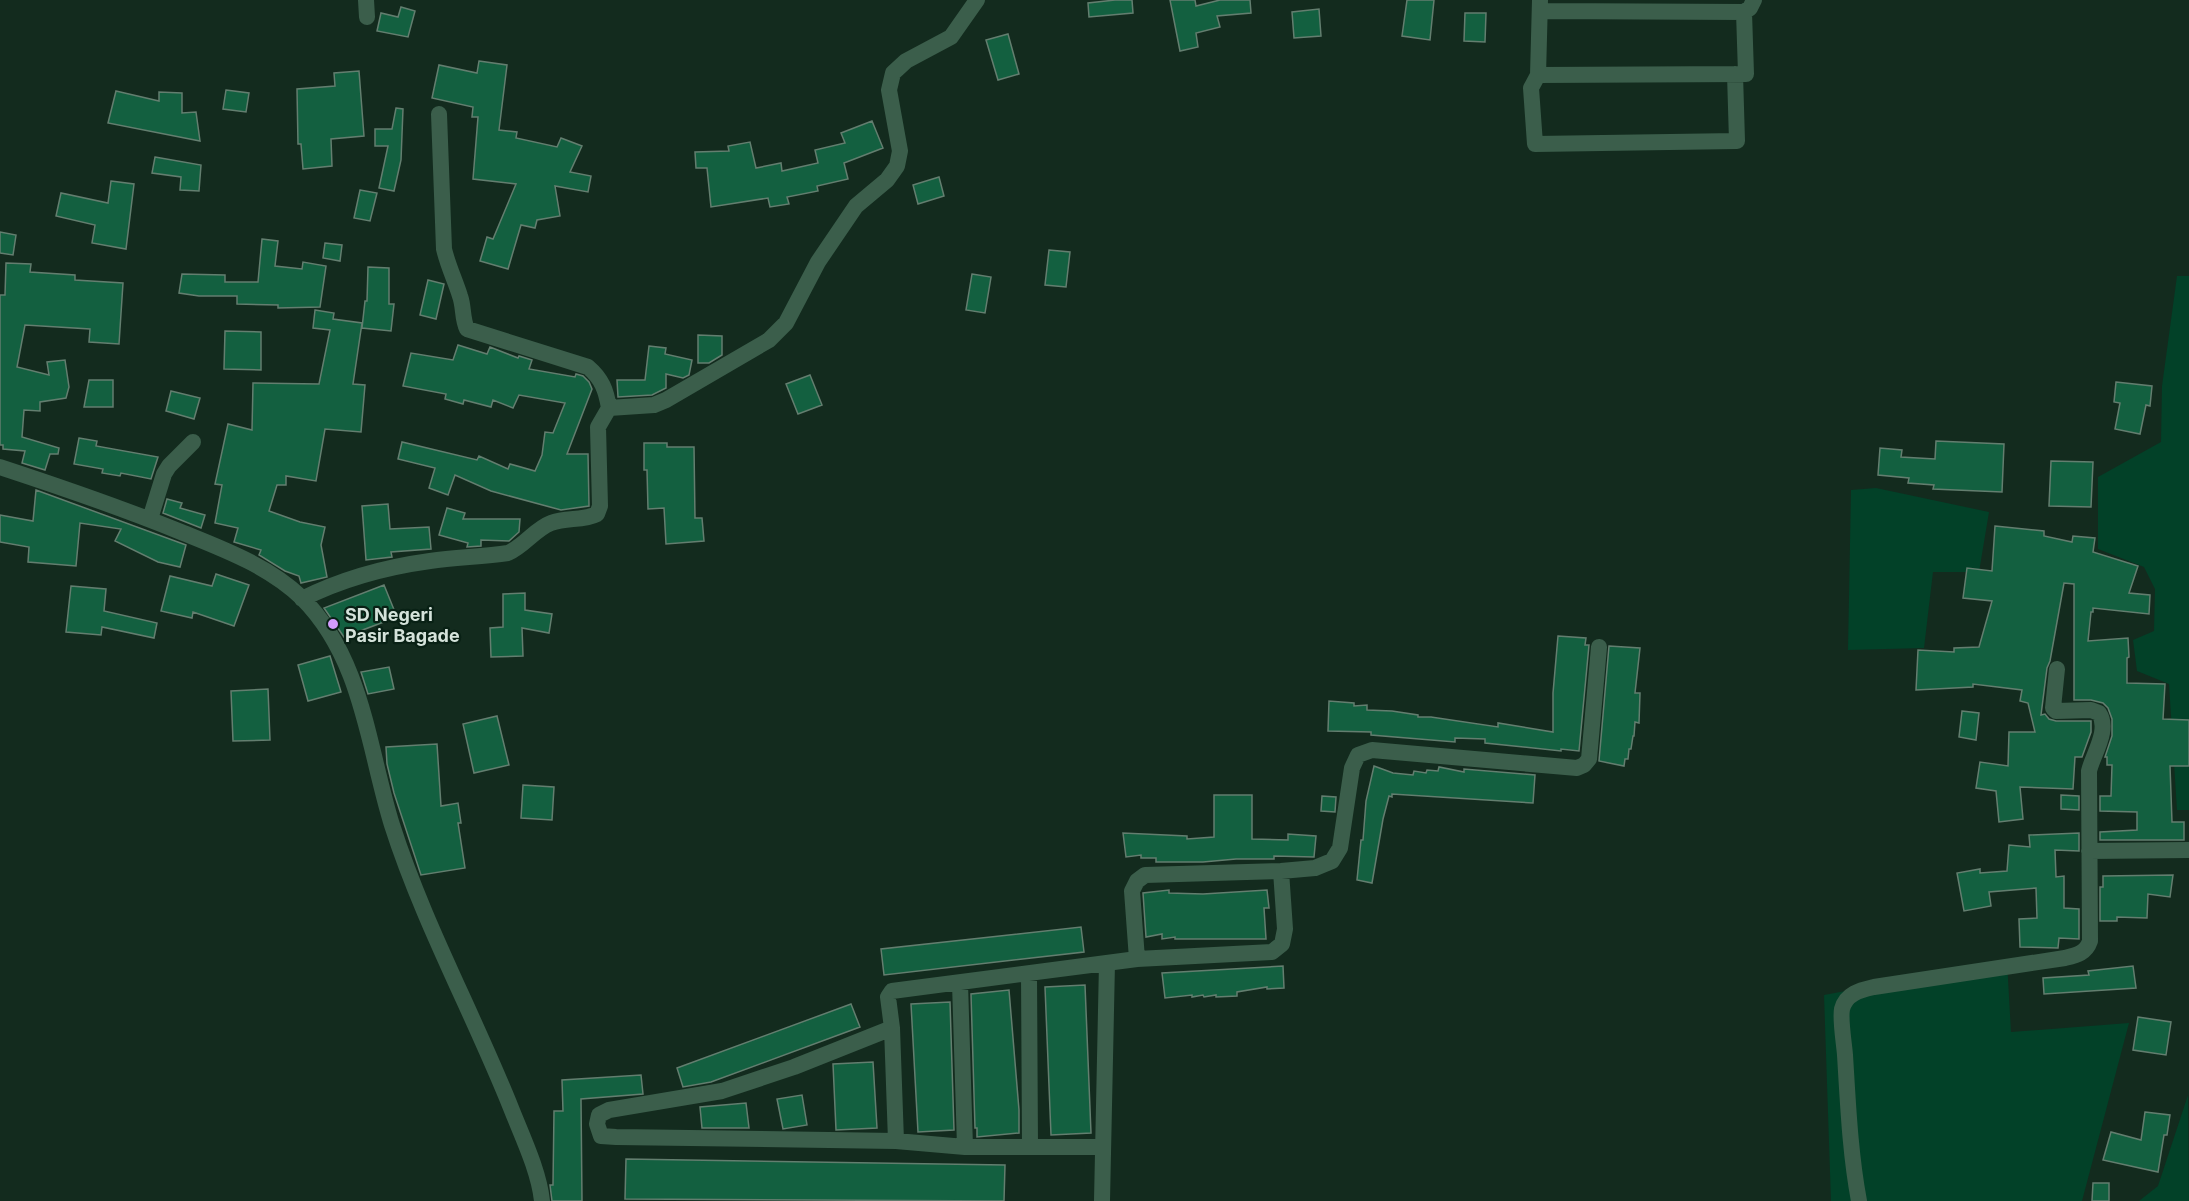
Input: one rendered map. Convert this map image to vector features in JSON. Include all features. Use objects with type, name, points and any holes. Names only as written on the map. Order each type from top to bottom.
[{"type":"street","points":[[609,408],[654,405],[666,400],[769,340],[786,322],[818,262],[856,206],[887,180],[897,166],[900,151],[889,90],[892,73],[906,61],[951,38],[976,0]]},
{"type":"street","points":[[1538,75],[1736,74],[1746,74],[1749,6],[1540,6],[1538,75],[1531,88],[1535,144],[1737,141],[1736,74]]},
{"type":"street","points":[[302,599],[326,587],[393,568],[431,561],[508,553],[519,548],[551,523],[591,518],[597,514],[600,506],[598,427],[609,408],[606,388],[598,376],[588,367],[467,329],[464,324],[460,296],[444,249],[439,114]]},
{"type":"street","points":[[150,519],[164,474],[193,442]]},
{"type":"street","points":[[0,467],[150,519],[249,562],[277,578],[302,599],[328,629],[358,695],[392,824],[406,864],[503,1089],[542,1191],[542,1201]]},
{"type":"street","points":[[1137,960],[1132,891],[1137,881],[1145,875],[1281,871],[1315,868],[1332,861],[1340,848],[1352,768],[1358,754],[1372,750],[1577,768],[1584,765],[1589,759],[1599,647]]},
{"type":"street","points":[[1859,1201],[1849,1116],[1843,1029],[1842,1008],[1849,997],[1858,991],[1874,987],[2080,954],[2088,948],[2090,940],[2089,771],[2100,740],[2102,717],[2091,710],[2056,711],[2053,708],[2056,669]]},
{"type":"street","points":[[2089,851],[2189,850]]},
{"type":"street","points":[[896,1141],[892,1028],[888,997],[892,991],[1107,963],[1272,952],[1282,944],[1285,928],[1281,871]]},
{"type":"street","points":[[1102,1201],[1107,963]]},
{"type":"street","points":[[1029,974],[1030,1146]]},
{"type":"street","points":[[960,983],[965,1147]]},
{"type":"street","points":[[892,1028],[794,1067],[722,1091],[609,1110],[599,1115],[597,1124],[601,1136],[896,1141],[965,1147],[1103,1147]]},
{"type":"green space","points":[[2177,276],[2189,276],[2189,810],[2177,810],[2169,684],[2137,671],[2133,640],[2154,631],[2155,589],[2144,567],[2098,549],[2098,477],[2161,442],[2162,386]]},
{"type":"green space","points":[[1876,488],[1989,512],[1979,572],[1933,572],[1924,648],[1848,650],[1851,490]]},
{"type":"green space","points":[[2007,961],[2011,1032],[2129,1023],[2082,1201],[1831,1201],[1824,995]]},
{"type":"green space","points":[[2188,1095],[2189,1201],[2139,1201],[2158,1186]]},
{"type":"building","points":[[1132,0],[1133,13],[1089,17],[1088,3]]},
{"type":"building","points":[[1170,0],[1195,0],[1196,6],[1220,0],[1250,0],[1251,13],[1217,16],[1220,27],[1196,33],[1198,47],[1180,51]]},
{"type":"building","points":[[1407,0],[1434,0],[1430,40],[1402,36]]},
{"type":"building","points":[[401,7],[415,11],[408,37],[377,31],[381,13],[398,17]]},
{"type":"building","points":[[1319,9],[1321,36],[1294,38],[1292,12]]},
{"type":"building","points":[[1465,13],[1486,13],[1485,42],[1464,41]]},
{"type":"building","points":[[1008,34],[1019,74],[998,80],[986,40]]},
{"type":"building","points":[[479,61],[507,65],[499,130],[517,132],[516,138],[557,147],[561,138],[582,146],[570,172],[591,176],[588,192],[555,186],[560,216],[537,220],[535,228],[521,225],[508,269],[480,261],[487,237],[493,239],[516,184],[473,179],[478,117],[472,117],[473,107],[432,98],[439,65],[477,73]]},
{"type":"building","points":[[359,71],[364,136],[331,139],[332,166],[303,169],[301,144],[298,144],[297,89],[335,86],[334,73]]},
{"type":"building","points":[[226,90],[249,93],[246,112],[223,109]]},
{"type":"building","points":[[116,91],[159,101],[159,92],[182,93],[182,113],[196,112],[200,141],[108,123]]},
{"type":"building","points":[[396,108],[403,109],[401,160],[394,191],[379,188],[388,146],[375,146],[375,129],[392,129]]},
{"type":"building","points":[[872,121],[883,148],[844,163],[848,179],[817,186],[818,191],[787,197],[789,204],[770,207],[768,198],[711,207],[707,168],[696,168],[695,152],[729,151],[728,146],[750,142],[756,168],[781,163],[782,171],[818,163],[815,150],[845,143],[841,133]]},
{"type":"building","points":[[155,157],[201,165],[199,191],[180,190],[181,177],[152,173]]},
{"type":"building","points":[[939,177],[944,196],[918,204],[913,185]]},
{"type":"building","points":[[111,181],[134,184],[126,249],[92,243],[95,225],[56,216],[61,193],[108,203]]},
{"type":"building","points":[[360,190],[377,193],[370,221],[354,218]]},
{"type":"building","points":[[0,232],[16,235],[13,255],[0,253]]},
{"type":"building","points":[[262,239],[278,241],[275,266],[302,269],[303,262],[326,266],[320,307],[278,308],[278,305],[237,304],[237,296],[199,296],[179,293],[182,274],[225,275],[225,282],[258,282]]},
{"type":"building","points":[[325,243],[342,245],[340,261],[323,258]]},
{"type":"building","points":[[1049,250],[1070,252],[1066,287],[1045,285]]},
{"type":"building","points":[[6,263],[31,264],[30,272],[75,275],[75,280],[123,283],[119,344],[89,342],[90,329],[25,325],[17,367],[49,375],[47,362],[65,360],[69,387],[66,398],[40,402],[40,411],[24,410],[22,437],[59,448],[58,454],[50,454],[45,470],[22,463],[25,451],[3,449],[3,445],[0,445],[0,295],[5,295]]},
{"type":"building","points":[[368,267],[389,268],[389,304],[394,304],[391,331],[362,328],[365,301],[367,301]]},
{"type":"building","points":[[972,274],[991,277],[985,313],[966,310]]},
{"type":"building","points":[[428,280],[444,284],[436,319],[420,315]]},
{"type":"building","points":[[315,310],[334,313],[333,319],[362,323],[353,384],[365,385],[361,432],[325,429],[316,481],[286,476],[286,485],[277,485],[269,511],[300,522],[325,527],[321,545],[327,577],[301,583],[299,576],[285,571],[259,555],[261,550],[234,542],[238,528],[215,523],[222,485],[215,484],[228,424],[252,430],[253,383],[319,384],[330,330],[313,328]]},
{"type":"building","points":[[225,331],[261,332],[261,370],[224,369]]},
{"type":"building","points":[[698,335],[722,336],[722,355],[709,363],[698,363]]},
{"type":"building","points":[[458,345],[487,354],[490,347],[518,358],[519,356],[532,360],[529,369],[575,377],[576,374],[583,376],[589,382],[592,389],[567,454],[588,454],[589,506],[561,510],[491,491],[455,475],[448,495],[429,488],[435,468],[398,459],[402,442],[477,460],[479,456],[508,469],[510,464],[535,471],[542,455],[545,432],[553,433],[565,403],[519,395],[513,408],[493,400],[491,407],[464,400],[463,404],[445,399],[446,394],[403,386],[411,353],[453,360]]},
{"type":"building","points":[[649,346],[666,348],[665,354],[692,360],[689,375],[683,378],[666,374],[666,388],[652,395],[618,397],[617,380],[645,380]]},
{"type":"building","points":[[810,375],[822,405],[798,414],[786,384]]},
{"type":"building","points":[[89,380],[113,380],[113,407],[84,407]]},
{"type":"building","points":[[2116,382],[2152,386],[2150,406],[2146,405],[2140,434],[2115,429],[2120,403],[2114,402]]},
{"type":"building","points":[[171,391],[200,398],[194,419],[166,411]]},
{"type":"building","points":[[79,438],[97,441],[96,446],[158,457],[151,479],[121,473],[120,476],[102,473],[103,469],[74,464]]},
{"type":"building","points":[[1936,441],[2004,444],[2002,492],[1933,489],[1934,485],[1908,483],[1909,478],[1878,475],[1880,448],[1902,450],[1901,457],[1935,459]]},
{"type":"building","points":[[644,443],[667,443],[667,447],[694,447],[695,518],[702,518],[704,541],[666,544],[664,508],[648,509]]},
{"type":"building","points":[[2051,461],[2093,462],[2091,507],[2049,506]]},
{"type":"building","points":[[36,490],[186,545],[180,567],[158,562],[115,541],[121,529],[80,523],[76,566],[28,562],[29,547],[0,542],[0,515],[33,521]]},
{"type":"building","points":[[167,499],[182,503],[180,508],[205,515],[201,528],[163,513]]},
{"type":"building","points":[[388,504],[390,529],[429,527],[431,549],[391,552],[392,557],[366,560],[362,506]]},
{"type":"building","points":[[447,508],[465,513],[463,519],[520,519],[519,532],[509,541],[481,540],[481,546],[467,547],[468,543],[439,535]]},
{"type":"building","points":[[1995,526],[2044,531],[2044,536],[2072,542],[2073,536],[2095,538],[2093,552],[2138,566],[2129,593],[2150,595],[2149,614],[2093,608],[2088,641],[2128,638],[2127,683],[2165,684],[2163,719],[2189,720],[2189,766],[2170,766],[2172,822],[2184,822],[2184,840],[2100,840],[2100,832],[2137,830],[2137,812],[2100,811],[2100,796],[2111,796],[2112,765],[2107,765],[2107,757],[2105,757],[2112,736],[2112,719],[2108,708],[2103,703],[2074,700],[2074,584],[2064,583],[2047,668],[2041,715],[2045,714],[2049,719],[2056,721],[2091,721],[2091,732],[2082,757],[2075,757],[2073,789],[2020,787],[2023,819],[1999,822],[1996,791],[1976,788],[1980,762],[2008,766],[2009,732],[2035,732],[2028,703],[2020,701],[2022,690],[1973,684],[1973,687],[1916,690],[1918,650],[1954,652],[1954,648],[1979,647],[1992,601],[1963,598],[1967,568],[1992,571]]},
{"type":"building","points":[[216,574],[249,585],[234,626],[193,612],[192,618],[161,611],[170,576],[212,586]]},
{"type":"building","points":[[384,585],[397,617],[344,637],[324,608]]},
{"type":"building","points":[[71,586],[106,589],[104,611],[157,623],[154,638],[102,627],[101,635],[66,632]]},
{"type":"building","points":[[525,593],[525,610],[552,614],[549,633],[522,628],[523,656],[491,657],[490,628],[503,627],[503,594]]},
{"type":"building","points":[[1558,636],[1586,638],[1585,645],[1589,645],[1579,751],[1485,743],[1485,739],[1455,738],[1455,742],[1371,735],[1371,732],[1328,731],[1329,701],[1354,703],[1354,706],[1367,705],[1367,710],[1392,711],[1418,715],[1418,717],[1498,727],[1498,723],[1553,732],[1553,693]]},
{"type":"building","points":[[1609,646],[1640,648],[1635,693],[1640,693],[1639,723],[1635,722],[1631,749],[1629,749],[1628,759],[1625,759],[1624,766],[1599,761]]},
{"type":"building","points":[[330,656],[341,692],[308,701],[298,665]]},
{"type":"building","points":[[389,667],[394,689],[368,694],[361,672]]},
{"type":"building","points":[[268,689],[270,740],[233,741],[231,691]]},
{"type":"building","points":[[1962,711],[1979,713],[1976,740],[1959,737]]},
{"type":"building","points":[[497,716],[509,765],[474,773],[463,724]]},
{"type":"building","points":[[437,744],[441,806],[458,803],[461,823],[458,823],[465,868],[421,875],[394,793],[387,764],[386,747]]},
{"type":"building","points":[[1374,766],[1393,773],[1413,775],[1414,771],[1426,773],[1427,770],[1438,771],[1439,767],[1464,772],[1464,769],[1535,775],[1533,803],[1392,794],[1392,797],[1389,796],[1383,819],[1372,883],[1357,880],[1366,801]]},
{"type":"building","points":[[523,785],[554,787],[552,820],[521,818]]},
{"type":"building","points":[[1214,795],[1252,795],[1252,839],[1288,840],[1288,834],[1316,836],[1314,857],[1274,856],[1274,859],[1156,862],[1156,858],[1141,858],[1141,855],[1126,857],[1123,833],[1187,836],[1187,839],[1214,837]]},
{"type":"building","points":[[2061,795],[2079,796],[2079,810],[2061,809]]},
{"type":"building","points":[[1322,796],[1336,797],[1335,812],[1321,811]]},
{"type":"building","points":[[2079,833],[2079,851],[2055,850],[2056,877],[2064,876],[2064,908],[2079,909],[2079,939],[2059,938],[2058,948],[2020,947],[2019,919],[2037,918],[2036,888],[1989,892],[1991,906],[1964,911],[1957,873],[1980,869],[1980,873],[2007,871],[2009,845],[2030,847],[2029,835]]},
{"type":"building","points":[[2173,875],[2170,897],[2148,894],[2147,918],[2117,917],[2117,921],[2100,921],[2100,887],[2103,887],[2103,876]]},
{"type":"building","points":[[1169,890],[1169,893],[1203,894],[1267,890],[1269,908],[1264,908],[1266,939],[1175,939],[1175,937],[1162,939],[1162,934],[1146,937],[1143,893]]},
{"type":"building","points":[[1081,927],[1084,952],[884,975],[881,949]]},
{"type":"building","points":[[1283,966],[1284,988],[1267,989],[1267,987],[1237,992],[1237,996],[1192,997],[1192,995],[1165,998],[1162,973]]},
{"type":"building","points":[[2133,966],[2136,988],[2044,994],[2043,978],[2089,975],[2088,971]]},
{"type":"building","points":[[1085,985],[1091,1133],[1051,1135],[1045,987]]},
{"type":"building","points":[[1009,990],[1019,1133],[977,1137],[971,994]]},
{"type":"building","points":[[950,1002],[954,1130],[918,1132],[911,1004]]},
{"type":"building","points":[[851,1004],[860,1027],[711,1082],[683,1087],[677,1068]]},
{"type":"building","points":[[2138,1017],[2171,1022],[2166,1055],[2133,1050]]},
{"type":"building","points":[[873,1062],[877,1128],[836,1130],[833,1064]]},
{"type":"building","points":[[641,1075],[643,1094],[581,1099],[582,1201],[552,1201],[550,1185],[553,1185],[554,1111],[563,1111],[562,1080]]},
{"type":"building","points":[[802,1095],[807,1125],[783,1129],[777,1099]]},
{"type":"building","points":[[746,1103],[749,1128],[702,1128],[700,1107]]},
{"type":"building","points":[[2145,1112],[2170,1115],[2158,1172],[2103,1160],[2111,1132],[2141,1140]]},
{"type":"building","points":[[626,1159],[1005,1165],[1004,1201],[625,1199]]},
{"type":"building","points":[[2093,1183],[2109,1183],[2109,1201],[2092,1201]]},
{"type":"place","name":"SD Negeri Pasir Bagade","points":[[333,624]]}]
